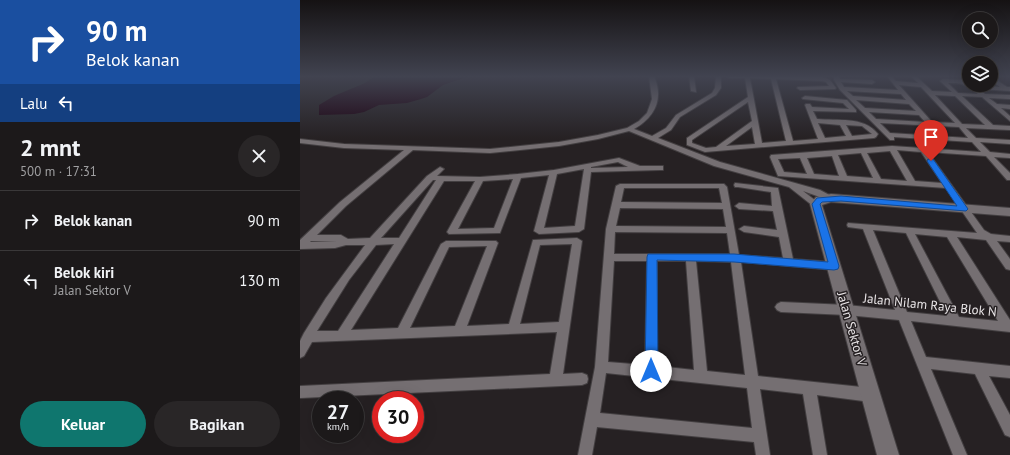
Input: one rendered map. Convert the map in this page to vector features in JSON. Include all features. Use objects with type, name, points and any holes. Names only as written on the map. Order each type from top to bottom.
[{"type":"street","points":[[300,141],[344,146],[410,149],[490,151],[521,149],[598,137],[629,129],[642,122],[652,112],[655,97]]},
{"type":"street","points":[[671,138],[674,120],[709,97]]},
{"type":"street","points":[[778,97],[790,143]]},
{"type":"street","points":[[907,97],[930,124]]},
{"type":"street","points":[[934,97],[1010,178]]},
{"type":"street","points":[[959,97],[991,128]]},
{"type":"street","points":[[984,97],[1009,118]]},
{"type":"street","points":[[759,146],[750,98],[694,136],[688,143],[705,150],[759,146],[874,136],[876,134],[864,124],[814,121]]},
{"type":"street","points":[[810,110],[854,111],[845,101],[805,98],[822,140]]},
{"type":"street","points":[[852,98],[911,102]]},
{"type":"street","points":[[852,98],[902,148]]},
{"type":"street","points":[[995,106],[1010,107]]},
{"type":"street","points":[[863,110],[920,113]]},
{"type":"street","points":[[875,121],[1010,128]]},
{"type":"street","points":[[718,149],[755,122]]},
{"type":"street","points":[[842,123],[850,138]]},
{"type":"street","points":[[629,129],[653,138],[671,138],[717,164],[817,192],[823,201]]},
{"type":"street","points":[[888,135],[1010,142]]},
{"type":"street","points":[[653,138],[671,138]]},
{"type":"street","points":[[892,148],[912,183]]},
{"type":"street","points":[[948,186],[781,174],[774,157],[803,156],[892,148],[1010,156]]},
{"type":"street","points":[[300,246],[343,204],[410,149]]},
{"type":"street","points":[[923,150],[963,209],[981,232],[989,237],[1010,266]]},
{"type":"street","points":[[863,151],[878,181]]},
{"type":"street","points":[[834,153],[844,178]]},
{"type":"street","points":[[803,156],[811,175]]},
{"type":"street","points":[[300,352],[341,283],[371,242],[430,178],[440,174],[480,179],[518,176],[588,167],[619,160],[638,168],[660,168]]},
{"type":"street","points":[[554,172],[539,231],[579,230],[588,167]]},
{"type":"street","points":[[341,336],[401,241],[440,174]]},
{"type":"street","points":[[480,179],[452,232],[497,231],[518,176]]},
{"type":"street","points":[[585,455],[601,367],[611,229],[620,186],[673,185],[721,186],[731,230],[734,258],[761,383],[761,436],[763,455]]},
{"type":"street","points":[[738,185],[774,189],[776,191],[777,209],[789,262]]},
{"type":"street","points":[[790,185],[823,201],[1010,212]]},
{"type":"street","name":"Jalan Sektor V","points":[[823,201],[834,266],[888,455]]},
{"type":"street","points":[[616,205],[726,206]]},
{"type":"street","points":[[738,206],[777,209]]},
{"type":"street","points":[[851,226],[1010,239]]},
{"type":"street","points":[[867,227],[960,455]]},
{"type":"street","points":[[611,229],[731,230]]},
{"type":"street","points":[[744,229],[783,234]]},
{"type":"street","points":[[909,230],[956,322]]},
{"type":"street","points":[[950,234],[1009,327]]},
{"type":"street","points":[[308,238],[341,238],[346,242]]},
{"type":"street","points":[[514,329],[536,242],[577,240],[556,380]]},
{"type":"street","points":[[300,246],[335,245],[346,242],[401,241]]},
{"type":"street","points":[[401,334],[446,244],[493,243],[459,331]]},
{"type":"street","points":[[609,257],[734,258],[834,266]]},
{"type":"street","points":[[651,371],[652,257]]},
{"type":"street","points":[[691,257],[701,377]]},
{"type":"street","name":"Jalan Nilam Raya Blok N","points":[[781,306],[847,310],[1009,327]]},
{"type":"street","points":[[308,337],[564,327]]},
{"type":"street","points":[[922,362],[1010,372]]},
{"type":"street","points":[[601,367],[871,395]]},
{"type":"street","points":[[979,369],[1010,430]]},
{"type":"street","points":[[300,392],[582,379]]},
{"type":"street","points":[[809,388],[820,455]]},
{"type":"street","points":[[591,419],[761,436]]},
{"type":"shaded area","points":[[332,97],[426,97],[407,103],[379,105],[364,112],[354,114],[319,115],[319,105]]},
{"type":"route","points":[[651,371],[652,257],[734,258],[834,266],[816,204],[820,200],[831,198],[963,209],[931,161]]}]
